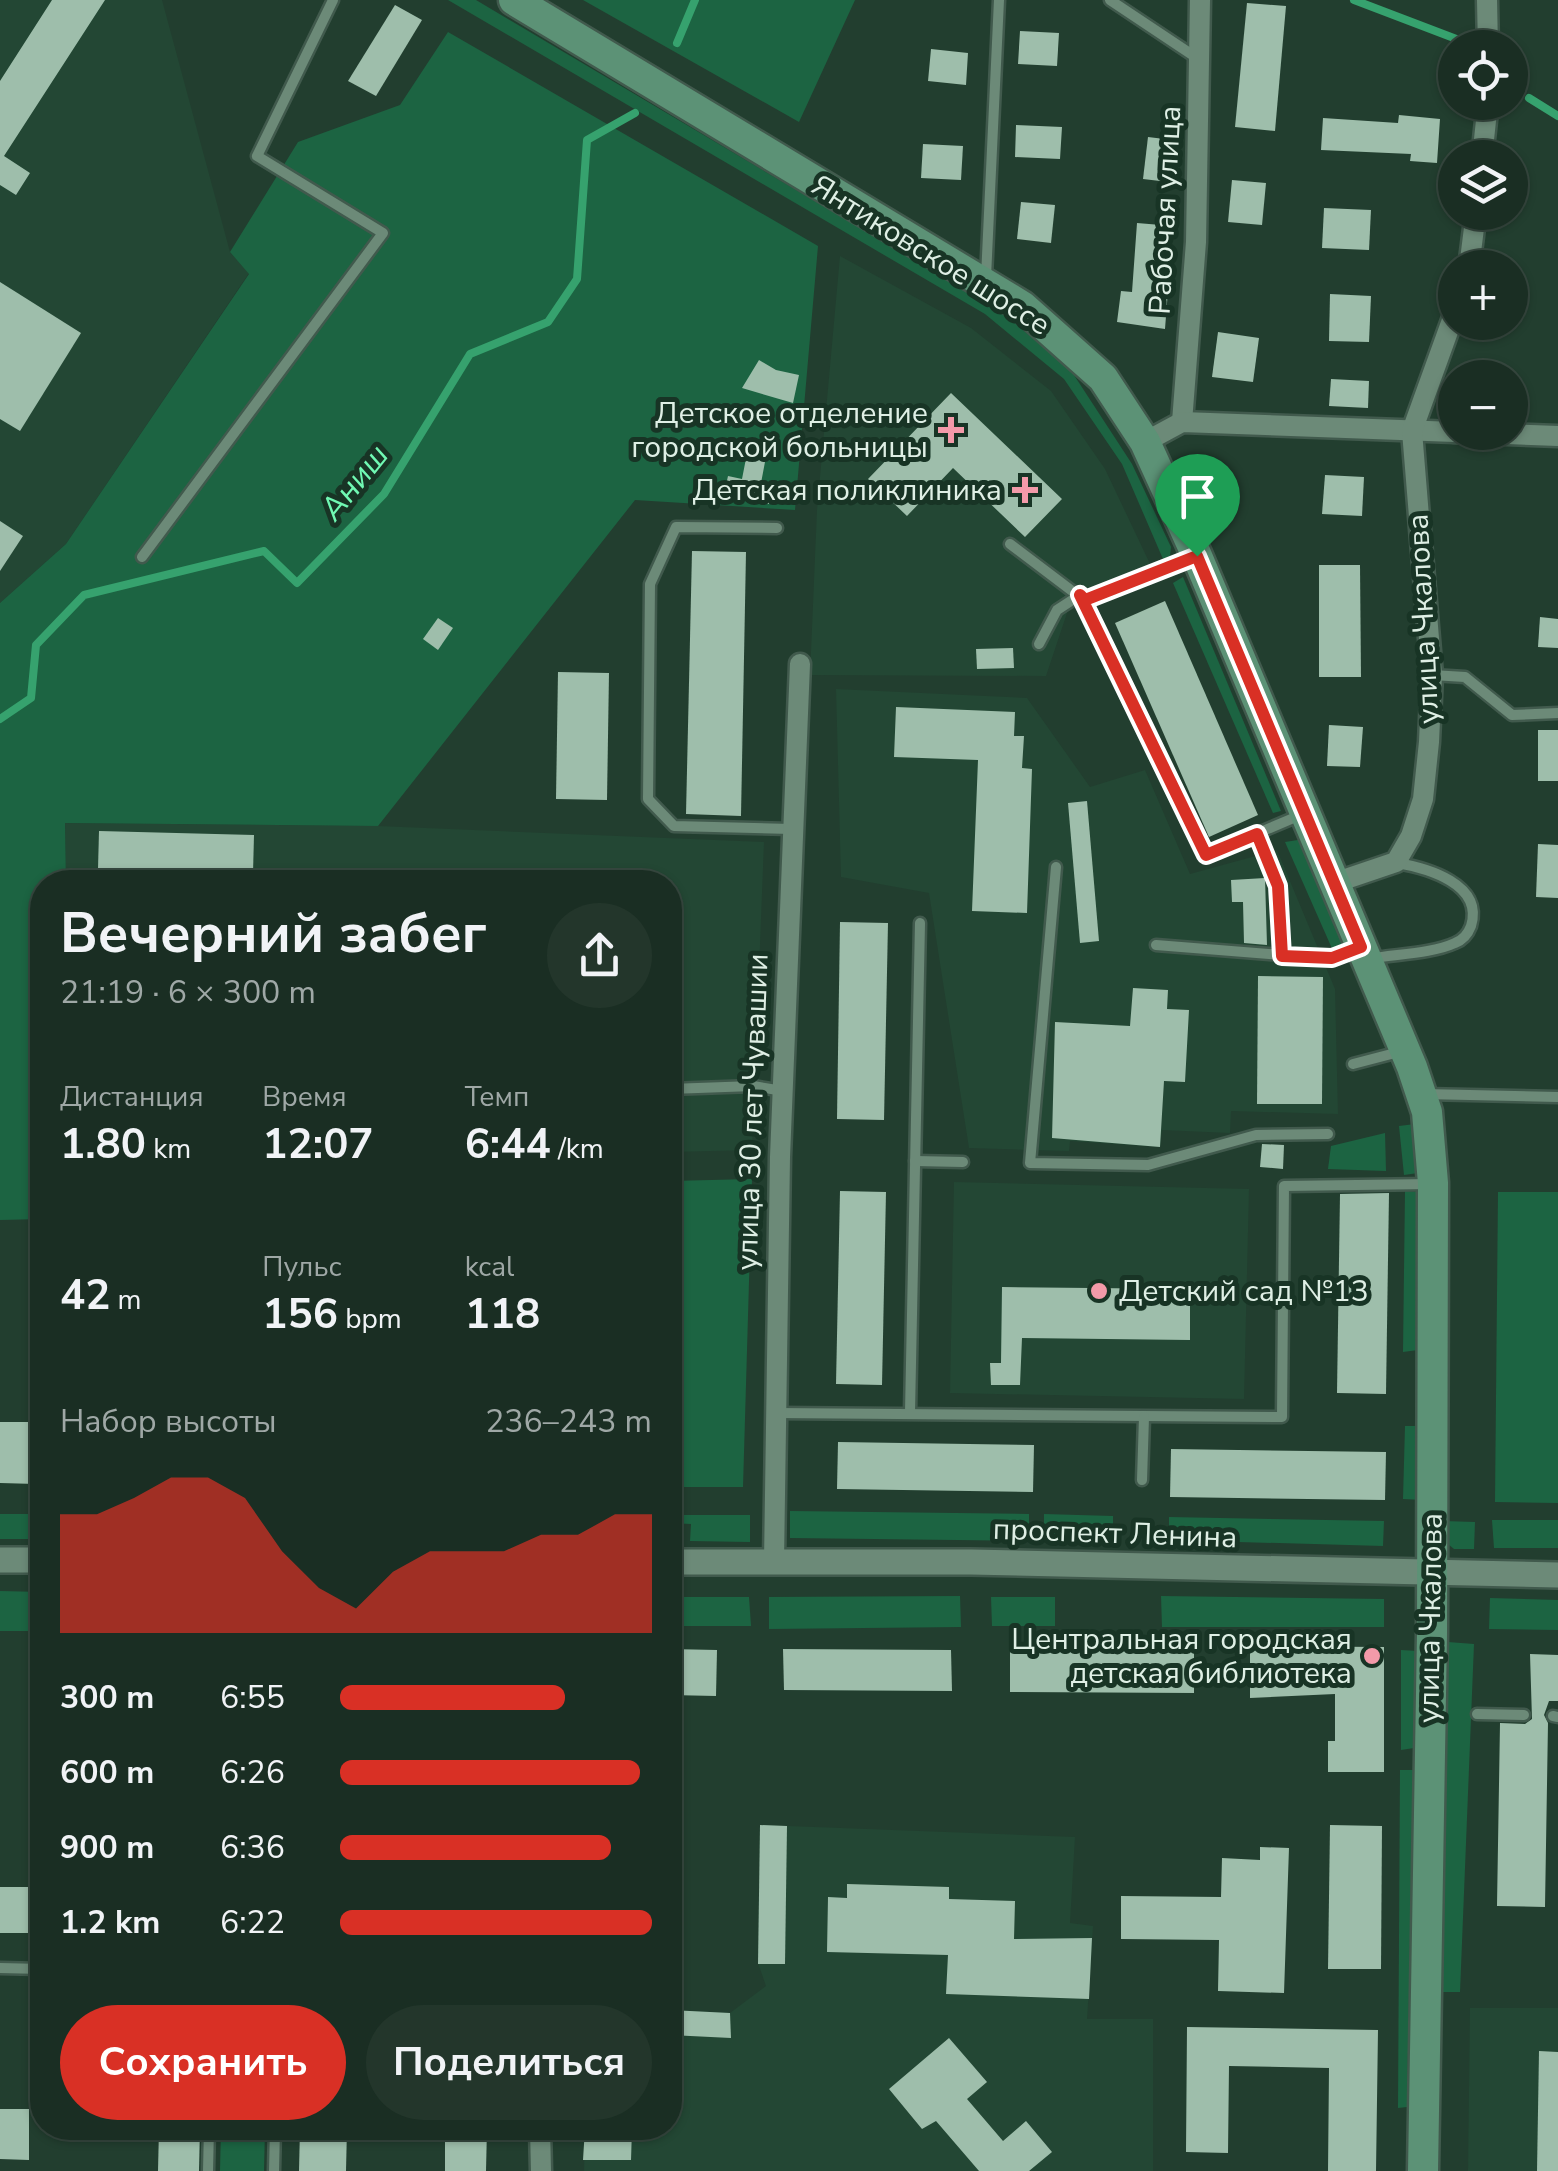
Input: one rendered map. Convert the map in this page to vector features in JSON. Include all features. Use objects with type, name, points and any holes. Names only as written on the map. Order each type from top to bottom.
[{"type":"main road","name":"Янтиковское шоссе","points":[[514,0],[1022,306],[1069,344],[1102,378],[1145,442],[1197,556],[1414,1070]]},
{"type":"main road","name":"улица Чкалова","points":[[1414,1070],[1433,1184],[1423,2171]]},
{"type":"street","name":"Рабочая улица","points":[[1182,422],[1196,242],[1202,62],[1200,0]]},
{"type":"street","points":[[1487,0],[1488,30]]},
{"type":"street","name":"улица Чкалова","points":[[1396,862],[1423,799],[1432,675],[1412,431],[1445,340]]},
{"type":"street","points":[[1145,442],[1182,422],[1438,432]]},
{"type":"street","points":[[1528,435],[1558,436]]},
{"type":"street","name":"улица 30 лет Чувашии","points":[[774,1562],[783,1091],[800,664]]},
{"type":"street","points":[[1334,882],[1396,862]]},
{"type":"street","points":[[0,1560],[30,1560]]},
{"type":"street","name":"проспект Ленина","points":[[682,1562],[971,1562],[1558,1575]]},
{"type":"street","points":[[540,2140],[541,2171]]},
{"type":"lane","points":[[142,556],[383,233],[257,156],[333,0]]},
{"type":"lane","points":[[986,284],[999,0]]},
{"type":"lane","points":[[1110,0],[1202,62]]},
{"type":"lane","points":[[777,528],[676,527],[650,584],[648,799],[674,826],[791,829]]},
{"type":"lane","points":[[1010,544],[1085,600],[1197,556]]},
{"type":"lane","points":[[1038,644],[1056,610],[1080,595]]},
{"type":"lane","points":[[1080,595],[1206,855],[1304,814]]},
{"type":"lane","points":[[1432,675],[1465,678],[1512,715],[1558,713]]},
{"type":"lane","points":[[1257,834],[1278,886],[1282,956]]},
{"type":"lane","points":[[1156,945],[1332,958],[1456,943],[1469,933],[1474,916],[1469,900],[1452,882],[1428,869],[1396,862]]},
{"type":"lane","points":[[1056,868],[1030,1163],[1148,1165],[1256,1136],[1328,1134]]},
{"type":"lane","points":[[910,1412],[920,923]]},
{"type":"lane","points":[[1353,1064],[1414,1070],[1558,1097]]},
{"type":"lane","points":[[682,1089],[753,1086],[783,1091]]},
{"type":"lane","points":[[916,1161],[964,1162]]},
{"type":"lane","points":[[776,1413],[1282,1417],[1284,1186],[1433,1184]]},
{"type":"lane","points":[[1142,1480],[1144,1418]]},
{"type":"lane","points":[[1477,1714],[1524,1715]]},
{"type":"lane","points":[[0,1968],[30,1968]]},
{"type":"lane","points":[[208,2171],[209,2140]]},
{"type":"lane","points":[[274,2171],[275,2140]]},
{"type":"shaded area","points":[[0,0],[162,0],[230,252],[249,273],[66,544],[0,603]]},
{"type":"shaded area","name":"Детское отделение городской больницы","points":[[840,256],[971,328],[1051,391],[1105,469],[1152,568],[1072,598],[1046,676],[810,675],[817,510]]},
{"type":"shaded area","points":[[836,689],[1027,698],[1090,787],[1145,770],[1190,874],[1277,850],[1335,989],[1338,1114],[1231,1111],[1230,1133],[1162,1130],[1160,1147],[1070,1141],[1069,1151],[969,1148],[929,893],[841,877]]},
{"type":"shaded area","points":[[65,823],[378,826],[764,842],[752,1150],[682,1152],[682,870],[66,870]]},
{"type":"shaded area","name":"Детский сад №13","points":[[954,1182],[1249,1189],[1244,1399],[950,1393]]},
{"type":"shaded area","points":[[760,1825],[1075,1837],[1070,1923],[1093,1926],[1087,2019],[1153,2019],[1153,2171],[584,2171],[585,2140],[682,2140],[682,2011],[730,2013],[766,1986],[758,1963]]},
{"type":"shaded area","points":[[1470,2008],[1558,2008],[1558,2171],[1468,2171]]},
{"type":"green space","points":[[448,0],[476,0],[1002,312],[1072,372],[1132,464],[1171,547],[1170,556],[1163,559],[1122,464],[1064,379],[985,314]]},
{"type":"green space","points":[[583,0],[855,0],[799,122]]},
{"type":"green space","points":[[448,32],[818,246],[795,510],[635,500],[378,826],[65,823],[66,870],[30,870],[30,1219],[0,1220],[0,603],[66,544],[249,274],[230,252],[298,142],[400,105]]},
{"type":"green space","points":[[1183,577],[1281,811],[1273,813],[1173,583]]},
{"type":"green space","points":[[1304,839],[1344,945],[1334,953],[1285,842]]},
{"type":"green space","points":[[1415,1124],[1418,1173],[1404,1175],[1399,1126]]},
{"type":"green space","points":[[1385,1133],[1386,1171],[1328,1169],[1331,1146]]},
{"type":"green space","points":[[752,1179],[743,1487],[682,1487],[682,1181]]},
{"type":"green space","points":[[1405,1191],[1419,1192],[1418,1350],[1403,1352]]},
{"type":"green space","points":[[1498,1192],[1558,1192],[1558,1503],[1495,1502]]},
{"type":"green space","points":[[1405,1426],[1424,1426],[1423,1500],[1403,1499]]},
{"type":"green space","points":[[790,1511],[1029,1514],[1029,1541],[790,1538]]},
{"type":"green space","points":[[0,1514],[30,1514],[30,1539],[0,1539]]},
{"type":"green space","points":[[1044,1514],[1113,1516],[1113,1540],[1044,1538]]},
{"type":"green space","points":[[682,1515],[750,1515],[750,1542],[690,1541],[691,1524],[682,1524]]},
{"type":"green space","points":[[1169,1517],[1384,1521],[1383,1546],[1169,1540]]},
{"type":"green space","points":[[1492,1520],[1558,1520],[1558,1548],[1494,1548]]},
{"type":"green space","points":[[1443,1521],[1475,1522],[1474,1549],[1454,1549],[1441,1538]]},
{"type":"green space","points":[[0,1591],[30,1592],[30,1631],[0,1631]]},
{"type":"green space","points":[[960,1596],[961,1627],[769,1629],[769,1597]]},
{"type":"green space","points":[[1161,1596],[1384,1599],[1384,1627],[1162,1627]]},
{"type":"green space","points":[[682,1597],[749,1597],[751,1626],[682,1626]]},
{"type":"green space","points":[[991,1597],[1055,1597],[1055,1626],[992,1626]]},
{"type":"green space","points":[[1490,1598],[1558,1600],[1558,1630],[1489,1629]]},
{"type":"green space","points":[[1448,1642],[1474,1644],[1460,1992],[1442,1992]]},
{"type":"green space","points":[[1401,1650],[1418,1651],[1414,1748],[1401,1750]]},
{"type":"green space","points":[[1400,1770],[1413,1770],[1407,2107],[1398,2108]]},
{"type":"green space","points":[[221,2140],[265,2140],[264,2171],[220,2171]]},
{"type":"building","points":[[52,0],[105,0],[4,156],[30,173],[16,195],[0,185],[0,81]]},
{"type":"building","points":[[1247,3],[1286,6],[1275,131],[1235,127]]},
{"type":"building","points":[[395,5],[422,20],[376,96],[348,81]]},
{"type":"building","points":[[1020,31],[1059,33],[1057,66],[1018,64]]},
{"type":"building","points":[[931,49],[968,53],[966,85],[928,81]]},
{"type":"building","points":[[1399,115],[1440,120],[1437,163],[1410,161],[1411,154],[1321,150],[1323,118],[1398,123]]},
{"type":"building","points":[[1016,125],[1062,127],[1060,159],[1015,157]]},
{"type":"building","points":[[1148,137],[1181,141],[1177,183],[1143,179]]},
{"type":"building","points":[[923,144],[963,146],[961,180],[921,178]]},
{"type":"building","points":[[1232,180],[1266,183],[1262,225],[1228,222]]},
{"type":"building","points":[[1021,202],[1055,205],[1051,243],[1017,239]]},
{"type":"building","points":[[1324,208],[1371,210],[1369,250],[1322,248]]},
{"type":"building","points":[[1137,223],[1173,226],[1165,329],[1117,322],[1121,291],[1132,292]]},
{"type":"building","points":[[0,282],[81,333],[20,431],[0,419]]},
{"type":"building","points":[[1330,294],[1371,296],[1369,342],[1329,341]]},
{"type":"building","points":[[1218,332],[1259,338],[1253,382],[1212,377]]},
{"type":"building","points":[[759,360],[776,370],[799,375],[793,403],[742,388]]},
{"type":"building","points":[[1331,379],[1369,381],[1368,408],[1329,406]]},
{"type":"building","points":[[951,393],[1062,499],[1025,537],[953,468],[907,516],[868,479]]},
{"type":"building","points":[[749,443],[768,446],[761,483],[773,486],[769,504],[724,494],[728,476],[742,479]]},
{"type":"building","points":[[1325,475],[1364,477],[1362,516],[1322,514]]},
{"type":"building","points":[[0,521],[23,536],[0,571]]},
{"type":"building","points":[[692,551],[746,552],[741,816],[686,814]]},
{"type":"building","points":[[1319,565],[1360,565],[1361,677],[1319,677]]},
{"type":"building","points":[[1165,601],[1258,815],[1209,837],[1115,623]]},
{"type":"building","points":[[1540,617],[1558,619],[1558,648],[1538,647]]},
{"type":"building","points":[[438,618],[453,628],[438,650],[423,639]]},
{"type":"building","points":[[1013,648],[1014,668],[977,669],[976,649]]},
{"type":"building","points":[[558,672],[609,673],[607,800],[556,799]]},
{"type":"building","points":[[896,707],[1015,712],[1014,736],[1024,736],[1022,768],[1032,769],[1027,913],[972,911],[978,760],[894,757]]},
{"type":"building","points":[[1329,725],[1363,727],[1360,767],[1327,766]]},
{"type":"building","points":[[1538,730],[1558,730],[1558,781],[1538,781]]},
{"type":"building","points":[[1087,801],[1099,941],[1080,943],[1068,803]]},
{"type":"building","points":[[99,831],[254,835],[253,870],[98,869]]},
{"type":"building","points":[[1538,844],[1558,845],[1558,898],[1536,897]]},
{"type":"building","points":[[1265,878],[1267,945],[1244,943],[1243,902],[1232,902],[1231,880]]},
{"type":"building","points":[[840,922],[888,923],[884,1120],[837,1119]]},
{"type":"building","points":[[1258,976],[1323,977],[1322,1104],[1257,1104]]},
{"type":"building","points":[[1133,988],[1168,990],[1167,1009],[1189,1010],[1185,1082],[1164,1081],[1160,1147],[1052,1138],[1055,1022],[1130,1026]]},
{"type":"building","points":[[1262,1144],[1284,1145],[1283,1169],[1260,1167]]},
{"type":"building","points":[[840,1191],[886,1192],[882,1385],[836,1384]]},
{"type":"building","points":[[1389,1193],[1386,1394],[1337,1393],[1340,1194]]},
{"type":"building","points":[[1002,1287],[1190,1289],[1190,1340],[1022,1338],[1020,1385],[991,1385],[990,1363],[1001,1363]]},
{"type":"building","points":[[0,1422],[30,1422],[30,1484],[0,1483]]},
{"type":"building","points":[[838,1442],[1034,1445],[1033,1492],[837,1489]]},
{"type":"building","points":[[1171,1449],[1386,1452],[1385,1500],[1170,1497]]},
{"type":"building","points":[[1250,1646],[1384,1647],[1384,1772],[1328,1772],[1328,1741],[1335,1741],[1335,1694],[1250,1698]]},
{"type":"building","points":[[1010,1647],[1194,1647],[1194,1693],[1010,1692]]},
{"type":"building","points":[[682,1649],[717,1650],[716,1696],[682,1695]]},
{"type":"building","points":[[783,1649],[951,1650],[952,1691],[784,1690]]},
{"type":"building","points":[[1530,1654],[1558,1655],[1558,1701],[1549,1701],[1544,1715],[1548,1723],[1545,1907],[1497,1906],[1500,1723],[1525,1724],[1532,1719]]},
{"type":"building","points":[[760,1825],[787,1826],[785,1964],[758,1964]]},
{"type":"building","points":[[1330,1825],[1382,1826],[1381,1969],[1328,1969]]},
{"type":"building","points":[[1260,1847],[1289,1848],[1284,1993],[1218,1991],[1219,1940],[1121,1939],[1121,1896],[1221,1897],[1222,1858],[1260,1860]]},
{"type":"building","points":[[847,1884],[949,1887],[949,1899],[1015,1901],[1014,1939],[1092,1938],[1089,1999],[946,1994],[948,1955],[827,1952],[828,1897],[847,1898]]},
{"type":"building","points":[[0,1887],[30,1887],[30,1933],[0,1933]]},
{"type":"building","points":[[682,2011],[730,2013],[731,2038],[682,2036]]},
{"type":"building","points":[[1187,2027],[1378,2030],[1376,2171],[1328,2171],[1329,2068],[1229,2066],[1228,2153],[1186,2152]]},
{"type":"building","points":[[949,2038],[987,2082],[967,2099],[1003,2141],[1026,2121],[1052,2152],[1029,2171],[979,2171],[936,2121],[922,2129],[889,2089]]},
{"type":"building","points":[[1539,2051],[1558,2052],[1558,2171],[1537,2171]]},
{"type":"building","points":[[0,2109],[29,2109],[29,2160],[0,2159]]},
{"type":"building","points":[[159,2140],[200,2140],[199,2171],[158,2171]]},
{"type":"building","points":[[300,2140],[347,2140],[346,2171],[299,2171]]},
{"type":"building","points":[[445,2140],[487,2140],[486,2171],[445,2171]]},
{"type":"building","points":[[584,2140],[632,2140],[631,2160],[583,2160]]},
{"type":"waterway","name":"Аниш","points":[[677,43],[695,0]]},
{"type":"waterway","points":[[1354,0],[1438,32]]},
{"type":"waterway","points":[[1529,98],[1558,116]]},
{"type":"waterway","name":"Аниш","points":[[0,719],[31,698],[36,645],[84,595],[264,551],[297,583],[384,494],[470,354],[548,322],[577,279],[587,140],[635,113]]},
{"type":"place","name":"Детское отделение городской больницы","points":[[951,430]]},
{"type":"place","name":"Детская поликлиника","points":[[1025,490]]},
{"type":"place","name":"Детский сад №13","points":[[1099,1291]]},
{"type":"place","name":"Центральная городская детская библиотека","points":[[1372,1656]]},
{"type":"route","points":[[1197,556],[1361,947],[1332,958],[1282,956],[1278,886],[1257,834],[1206,855],[1080,595],[1085,600],[1197,556]]}]
